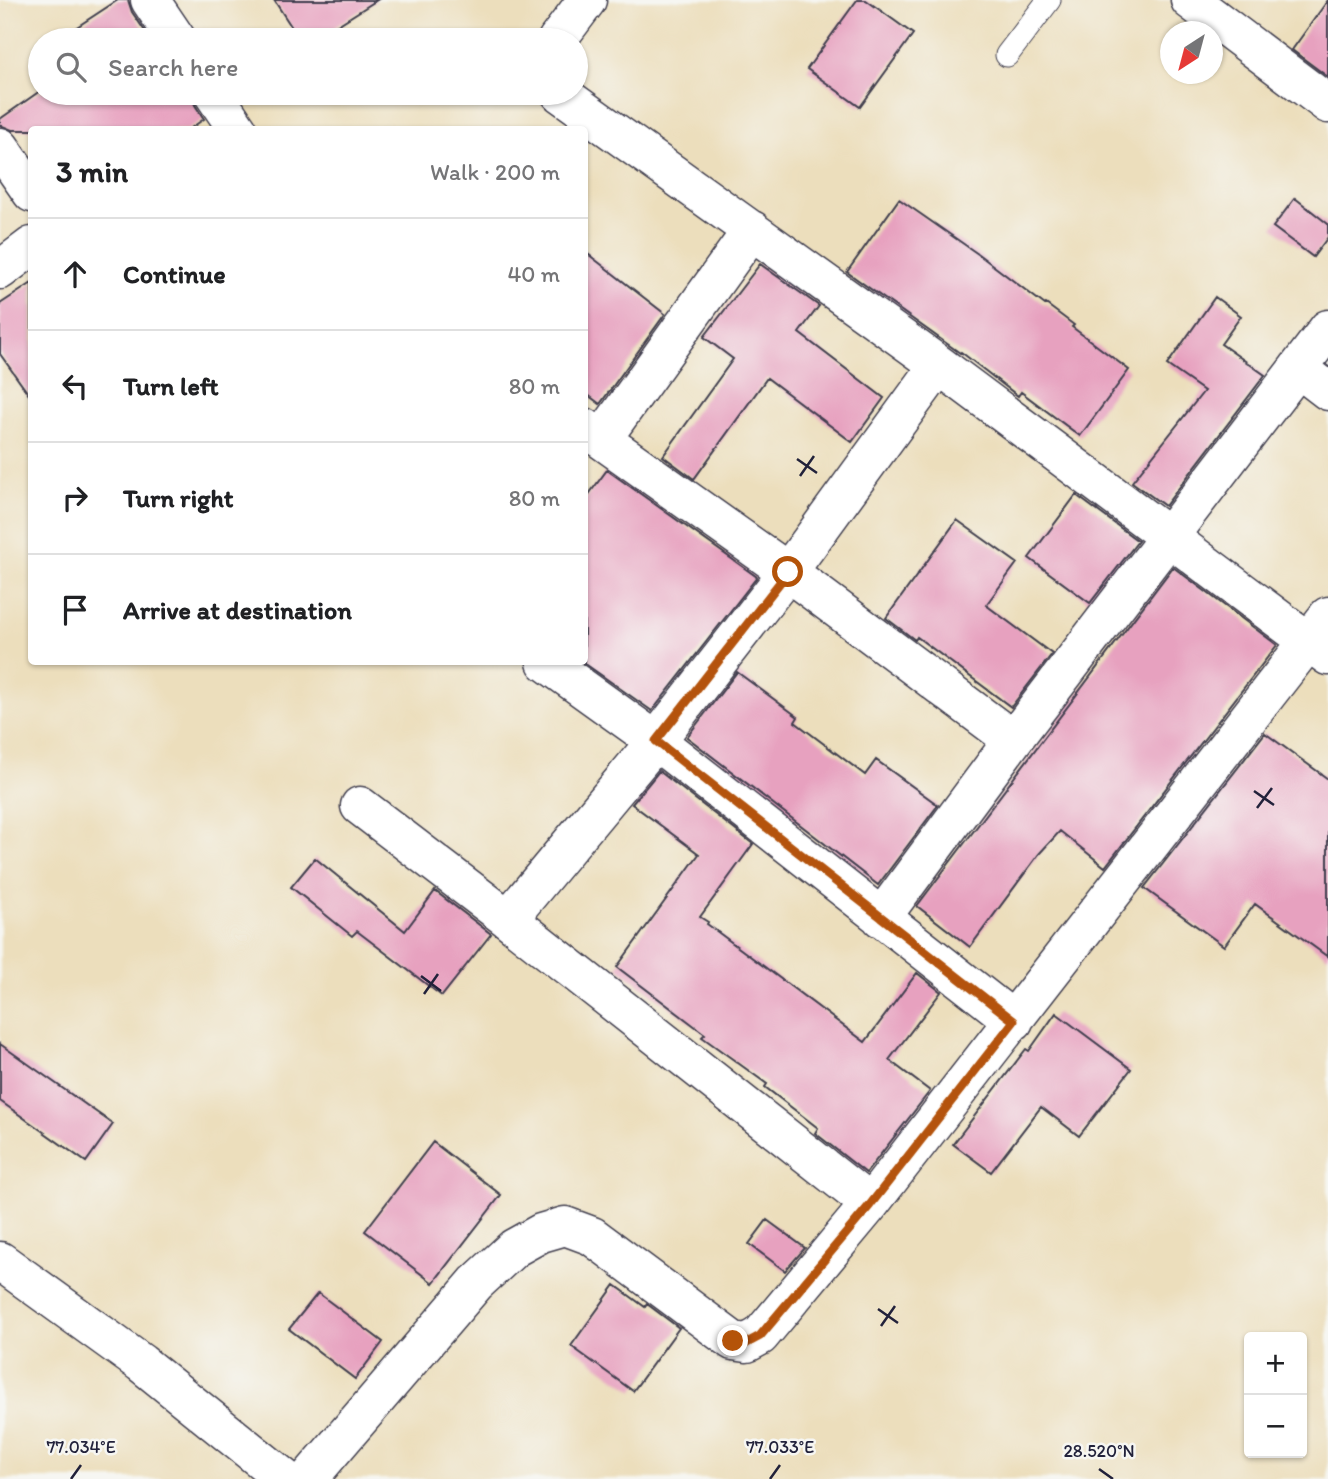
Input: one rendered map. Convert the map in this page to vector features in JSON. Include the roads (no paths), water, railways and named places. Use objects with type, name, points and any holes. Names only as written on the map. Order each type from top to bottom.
[{"type":"street","points":[[150,0],[169,28]]},
{"type":"street","points":[[566,28],[587,0]]},
{"type":"street","points":[[1190,0],[1328,104]]},
{"type":"street","points":[[308,1479],[476,1283],[514,1248],[541,1233],[565,1226],[592,1236],[733,1341],[747,1343],[760,1336],[870,1205],[1322,638],[1171,536],[939,365],[577,105]]},
{"type":"street","points":[[0,147],[28,187]]},
{"type":"street","points":[[752,230],[593,433],[788,572],[1013,740]]},
{"type":"street","points":[[0,270],[28,249]]},
{"type":"street","points":[[881,918],[1013,740],[1328,329]]},
{"type":"street","points":[[508,919],[656,741],[788,572],[939,365]]},
{"type":"street","points":[[1298,368],[1328,391]]},
{"type":"street","points":[[550,665],[656,741],[1014,1021]]},
{"type":"street","points":[[360,806],[508,919],[870,1205]]},
{"type":"street","points":[[0,1261],[141,1363],[285,1479]]},
{"type":"lane","points":[[1007,55],[1049,0]]}]
